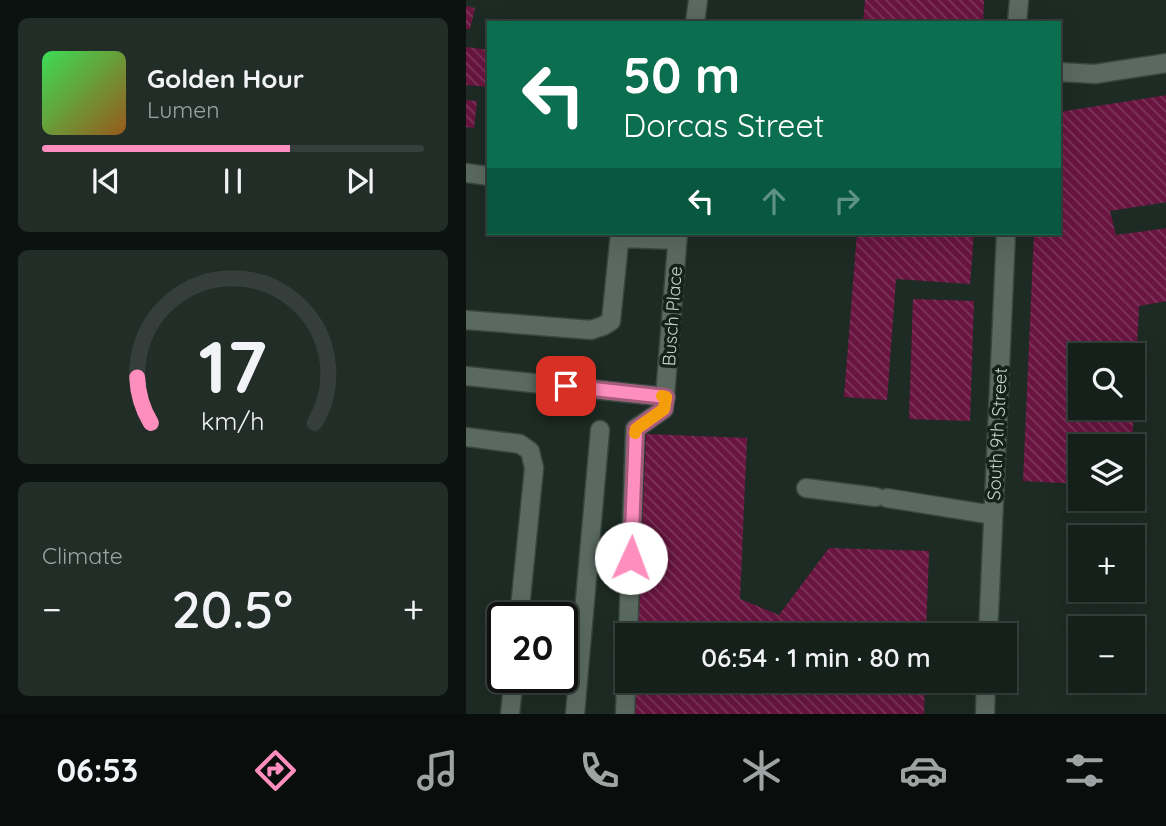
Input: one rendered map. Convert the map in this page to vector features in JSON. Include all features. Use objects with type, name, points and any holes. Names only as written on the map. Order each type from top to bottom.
[{"type":"lane","points":[[695,21],[698,0]]},
{"type":"lane","points":[[1017,21],[1020,0]]},
{"type":"lane","points":[[1061,72],[1095,74],[1167,63]]},
{"type":"lane","points":[[466,173],[487,176]]},
{"type":"lane","points":[[466,320],[591,330],[603,326],[611,321],[620,235],[678,237]]},
{"type":"lane","name":"South 9th Street","points":[[988,623],[1006,235]]},
{"type":"lane","name":"Busch Place","points":[[666,397],[678,237]]},
{"type":"lane","points":[[466,376],[666,397],[664,409],[636,429],[628,623]]},
{"type":"lane","points":[[575,714],[600,430]]},
{"type":"lane","points":[[466,437],[520,444],[530,450],[534,468],[521,602]]},
{"type":"lane","points":[[806,488],[993,515]]},
{"type":"lane","points":[[510,714],[512,693]]},
{"type":"lane","points":[[625,714],[626,693]]},
{"type":"lane","points":[[985,714],[986,693]]},
{"type":"building","points":[[865,0],[984,0],[983,21],[863,21]]},
{"type":"building","points":[[466,6],[475,8],[470,29],[466,29]]},
{"type":"building","points":[[466,47],[487,50],[487,87],[466,85]]},
{"type":"building","points":[[1167,95],[1167,202],[1110,211],[1116,235],[1167,228],[1167,301],[1139,306],[1137,343],[1068,343],[1068,420],[1133,420],[1133,434],[1068,434],[1068,483],[1023,481],[1034,235],[1061,235],[1061,112]]},
{"type":"building","points":[[466,100],[477,101],[474,128],[466,127]]},
{"type":"building","points":[[857,235],[974,235],[970,284],[896,279],[887,400],[844,397]]},
{"type":"building","points":[[913,299],[974,301],[970,421],[909,419]]},
{"type":"building","points":[[646,434],[747,438],[740,599],[779,615],[829,548],[929,551],[926,623],[638,623]]},
{"type":"building","points":[[636,693],[925,693],[924,714],[635,714]]},
{"type":"slow traffic","points":[[635,433],[636,429],[664,409],[666,397],[662,396]]},
{"type":"route","points":[[566,386],[666,397],[664,409],[636,429],[631,558]]}]
